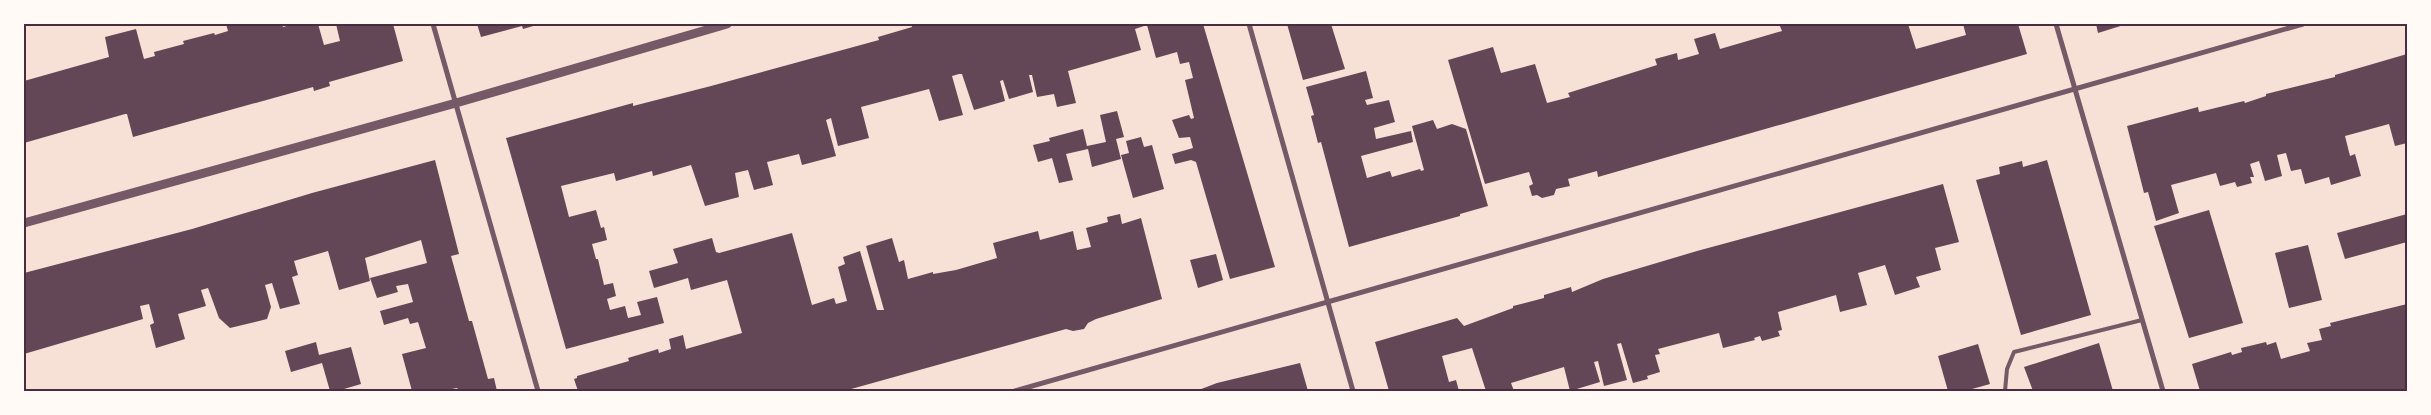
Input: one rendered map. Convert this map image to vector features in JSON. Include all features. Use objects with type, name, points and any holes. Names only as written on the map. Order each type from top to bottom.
[{"type":"street","points":[[433,24],[538,391]]},
{"type":"street","points":[[24,223],[456,103],[728,24]]},
{"type":"street","points":[[1249,24],[1353,391]]},
{"type":"street","points":[[2056,24],[2163,391]]},
{"type":"street","points":[[1015,391],[2303,24]]},
{"type":"lane","points":[[2005,391],[2007,369],[2014,352],[2142,320]]},
{"type":"building","points":[[226,24],[282,24],[283,27],[294,24],[318,24],[324,45],[340,41],[336,24],[393,24],[403,61],[329,82],[330,86],[314,91],[313,87],[133,137],[127,114],[125,114],[24,143],[24,81],[109,57],[105,37],[136,29],[144,59],[155,56],[154,52],[184,44],[183,41],[228,31]]},
{"type":"building","points":[[477,24],[540,24],[523,29],[522,26],[481,37]]},
{"type":"building","points":[[911,24],[1203,24],[1275,267],[1230,279],[1196,162],[1191,160],[1175,164],[1172,154],[1193,148],[1190,137],[1179,138],[1172,120],[1189,115],[1191,119],[1194,118],[1185,80],[1193,78],[1189,62],[1180,64],[1177,52],[1156,58],[1147,25],[1135,29],[1141,50],[1068,71],[1076,103],[1057,107],[1054,94],[1037,97],[1032,75],[1029,75],[1033,92],[1009,99],[1003,80],[1000,81],[1005,101],[974,110],[962,74],[959,74],[952,76],[963,115],[939,121],[929,89],[861,107],[869,138],[838,146],[831,118],[826,120],[836,156],[802,165],[799,154],[767,162],[773,185],[754,190],[748,170],[735,173],[739,197],[705,206],[691,165],[653,176],[652,171],[616,181],[614,173],[561,186],[569,217],[596,210],[601,228],[604,227],[607,240],[592,244],[596,259],[598,259],[604,285],[613,283],[616,296],[607,299],[610,310],[625,306],[628,318],[641,315],[637,302],[657,297],[664,323],[566,349],[506,138],[633,103],[633,106],[711,86],[879,40],[878,37],[912,27]]},
{"type":"building","points":[[1287,24],[1331,24],[1345,69],[1303,80]]},
{"type":"building","points":[[1779,24],[1801,24],[1801,26],[1809,24],[1908,24],[1916,49],[1966,35],[1963,24],[2018,24],[2027,54],[1598,177],[1597,171],[1568,179],[1570,186],[1556,189],[1554,195],[1542,198],[1537,195],[1532,196],[1529,186],[1533,184],[1529,172],[1485,184],[1448,60],[1493,47],[1501,73],[1535,64],[1547,103],[1570,97],[1568,93],[1657,65],[1655,59],[1677,53],[1678,60],[1699,54],[1694,39],[1715,33],[1720,49],[1782,31]]},
{"type":"building","points":[[2096,24],[2127,24],[2098,33]]},
{"type":"building","points":[[2407,54],[2407,143],[2395,146],[2389,124],[2345,136],[2350,156],[2355,154],[2361,176],[2331,185],[2329,177],[2305,184],[2301,169],[2291,171],[2286,153],[2277,155],[2282,176],[2265,181],[2259,161],[2250,164],[2254,177],[2250,177],[2252,183],[2237,187],[2235,182],[2220,186],[2216,173],[2171,185],[2179,213],[2156,221],[2148,192],[2144,193],[2127,126],[2198,107],[2199,112],[2244,101],[2245,103],[2266,96],[2266,94],[2335,77],[2335,75]]},
{"type":"building","points":[[1366,71],[1373,98],[1365,100],[1367,105],[1389,100],[1395,122],[1374,128],[1376,139],[1411,131],[1413,142],[1361,156],[1367,178],[1390,171],[1392,177],[1420,169],[1421,171],[1424,170],[1412,126],[1433,120],[1437,129],[1452,124],[1466,129],[1488,206],[1460,214],[1460,216],[1349,247],[1321,142],[1318,143],[1311,116],[1314,115],[1306,87]]},
{"type":"building","points":[[1117,111],[1124,137],[1116,139],[1121,159],[1092,167],[1088,149],[1066,154],[1073,180],[1059,183],[1052,158],[1038,162],[1033,145],[1050,141],[1049,138],[1083,129],[1087,146],[1106,142],[1100,115]]},
{"type":"building","points":[[1141,137],[1144,147],[1152,145],[1164,189],[1133,198],[1121,155],[1129,153],[1126,141]]},
{"type":"building","points":[[435,160],[459,254],[451,256],[488,379],[494,378],[497,391],[459,391],[457,388],[442,391],[412,391],[402,354],[426,348],[418,322],[410,324],[408,318],[384,325],[380,311],[413,302],[408,284],[396,286],[398,292],[377,298],[370,278],[427,263],[421,240],[365,258],[370,281],[339,290],[328,251],[294,261],[298,275],[292,277],[300,304],[280,309],[272,283],[265,285],[271,307],[267,319],[230,328],[219,318],[208,288],[201,290],[206,306],[178,314],[185,339],[156,348],[150,325],[154,323],[149,304],[140,306],[143,319],[24,354],[24,273],[192,229],[312,193]]},
{"type":"building","points":[[2047,160],[2091,315],[2021,335],[1976,180],[2000,174],[1999,167],[2022,161],[2023,167]]},
{"type":"building","points":[[1943,184],[1959,242],[1935,248],[1941,270],[1916,277],[1920,287],[1895,295],[1885,265],[1858,273],[1867,305],[1840,312],[1836,295],[1778,312],[1782,330],[1778,331],[1780,336],[1762,341],[1760,336],[1754,338],[1755,340],[1723,348],[1719,333],[1658,349],[1660,354],[1655,355],[1660,372],[1647,376],[1648,379],[1633,383],[1621,343],[1617,344],[1627,380],[1604,386],[1598,361],[1594,362],[1600,382],[1570,391],[1564,367],[1511,383],[1514,391],[1486,391],[1472,348],[1442,356],[1449,382],[1456,380],[1459,391],[1389,391],[1375,342],[1457,318],[1464,326],[1513,308],[1513,306],[1544,298],[1544,295],[1571,287],[1572,292],[1603,279],[1697,251]]},
{"type":"building","points":[[2209,210],[2243,323],[2189,338],[2154,226]]},
{"type":"building","points":[[1120,214],[1122,224],[1141,218],[1162,299],[1096,319],[1088,323],[1084,329],[1073,331],[1066,329],[844,391],[578,391],[574,379],[577,376],[629,361],[628,358],[658,349],[659,353],[671,349],[669,339],[683,335],[686,349],[742,333],[727,280],[691,290],[688,278],[654,288],[649,271],[678,263],[673,249],[712,238],[716,252],[719,253],[792,233],[812,305],[834,298],[836,304],[847,301],[838,267],[845,264],[843,257],[860,251],[877,310],[884,310],[866,246],[892,238],[899,262],[904,260],[908,279],[933,272],[933,274],[956,270],[997,258],[993,243],[1038,231],[1040,240],[1073,231],[1077,250],[1091,247],[1086,228],[1108,222],[1107,217]]},
{"type":"building","points":[[2407,214],[2407,242],[2345,259],[2337,233]]},
{"type":"building","points":[[2308,245],[2322,300],[2289,308],[2275,253]]},
{"type":"building","points":[[1216,254],[1223,280],[1198,288],[1190,260]]},
{"type":"building","points":[[2407,304],[2407,391],[2200,391],[2192,364],[2231,352],[2232,355],[2242,352],[2241,348],[2266,342],[2267,345],[2276,342],[2281,359],[2310,351],[2307,343],[2322,340],[2319,329],[2331,326],[2330,323]]},
{"type":"building","points":[[316,342],[319,355],[351,347],[361,384],[344,389],[345,391],[330,391],[322,363],[291,372],[285,351]]},
{"type":"building","points":[[2099,343],[2113,391],[2033,391],[2024,367]]},
{"type":"building","points":[[1978,344],[1990,384],[1965,391],[1948,391],[1938,356]]},
{"type":"building","points":[[1300,363],[1308,391],[1196,391],[1217,383]]}]
